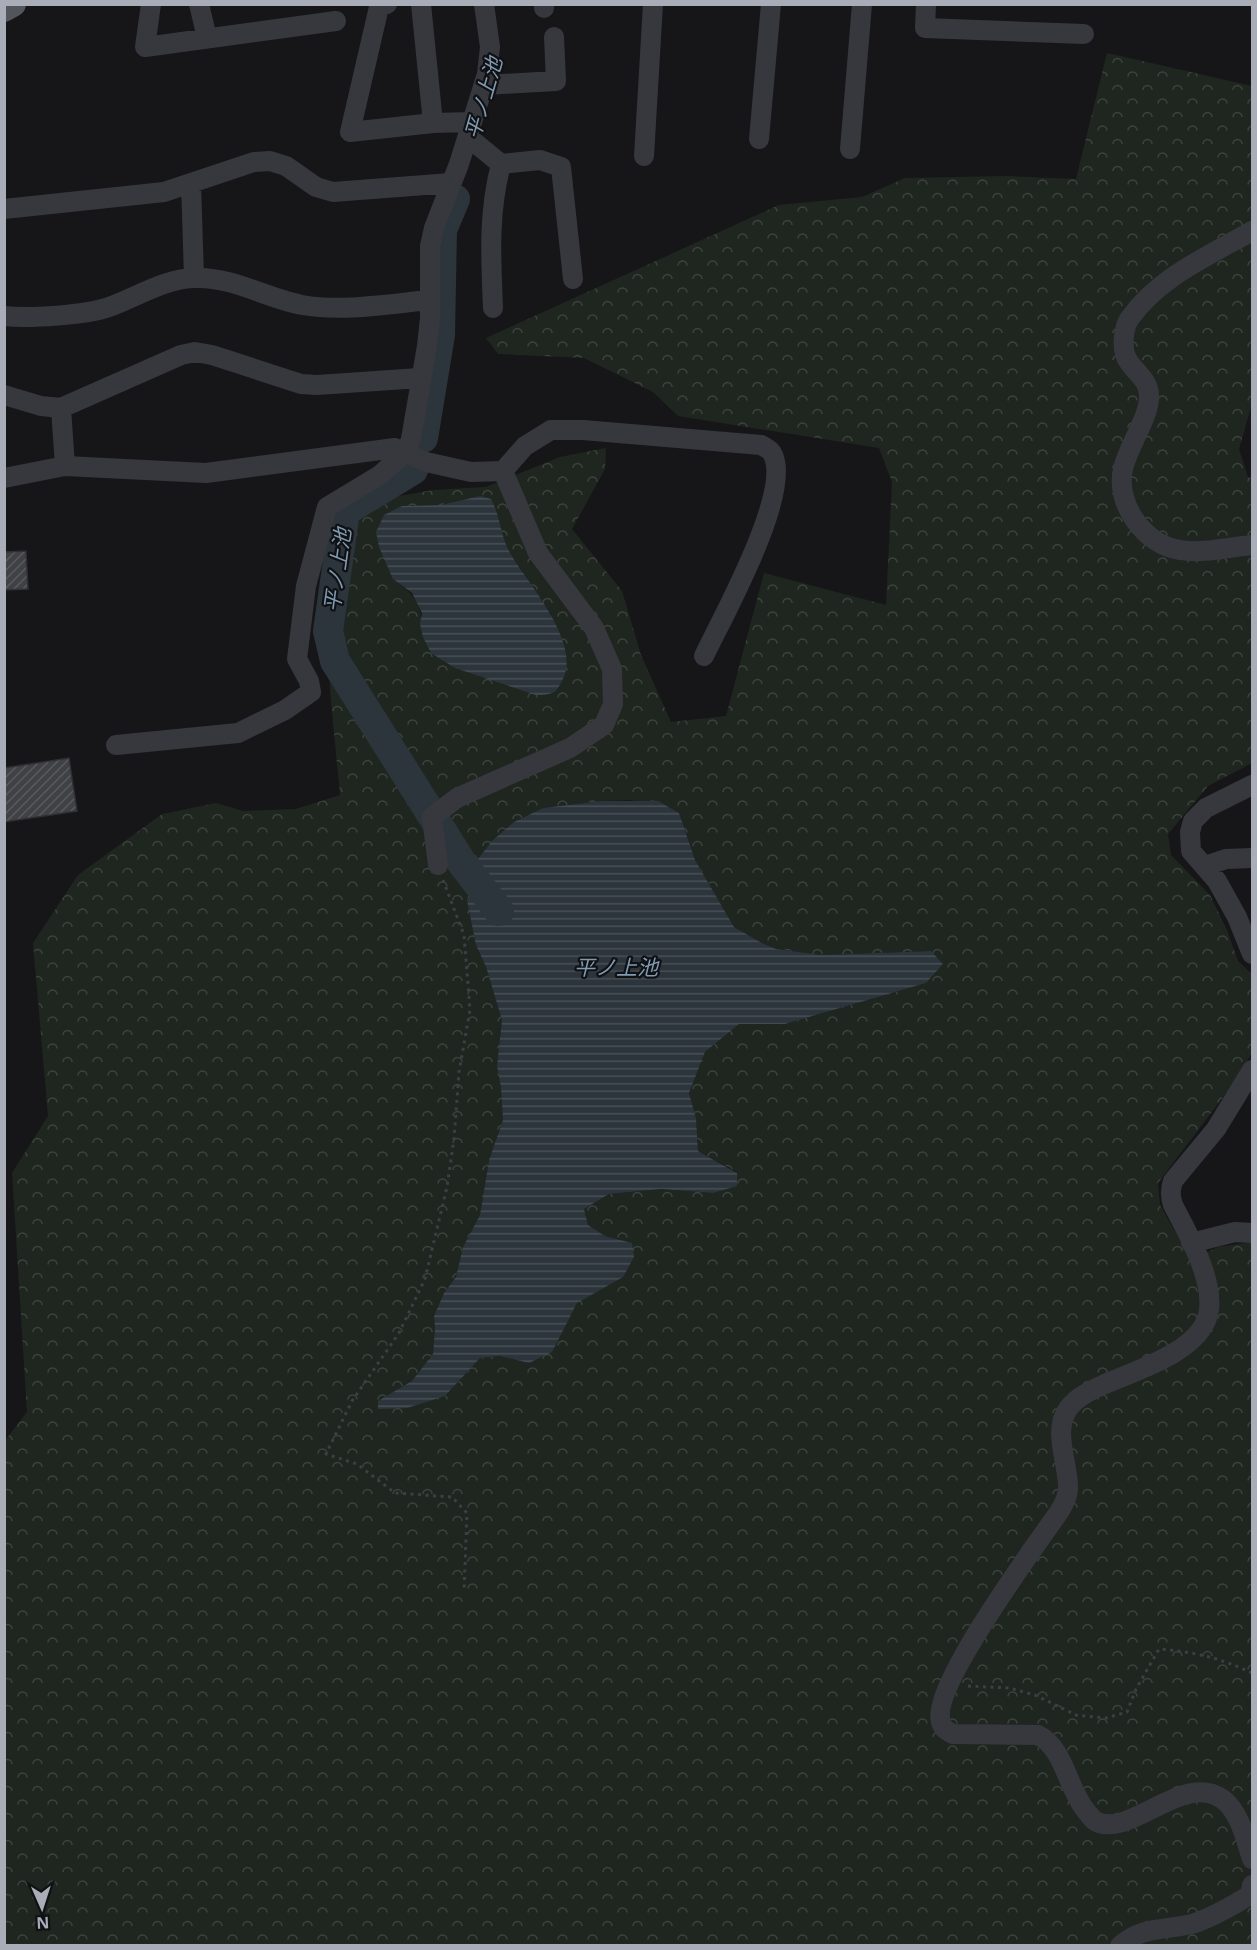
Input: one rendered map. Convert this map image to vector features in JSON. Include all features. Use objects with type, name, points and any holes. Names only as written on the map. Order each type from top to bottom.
[{"type":"main road","points":[[4,9],[13,4]]},
{"type":"street","points":[[151,4],[145,47],[336,21]]},
{"type":"street","points":[[199,4],[207,38]]},
{"type":"street","points":[[387,4],[379,7],[350,132],[433,123],[470,129],[494,158],[490,242],[494,308]]},
{"type":"street","points":[[421,4],[433,123]]},
{"type":"street","points":[[116,746],[238,733],[285,710],[311,692],[309,681],[297,660],[306,586],[327,507],[380,475],[406,452],[411,439],[427,346],[430,246],[434,228],[470,129],[491,85],[490,47],[484,4]]},
{"type":"street","points":[[644,156],[653,4]]},
{"type":"street","points":[[759,139],[771,4]]},
{"type":"street","points":[[850,149],[862,4]]},
{"type":"street","points":[[926,4],[925,28],[1084,34]]},
{"type":"street","points":[[491,85],[556,81],[554,37]]},
{"type":"street","points":[[494,158],[540,160],[561,167],[573,279]]},
{"type":"street","points":[[4,209],[164,192],[254,162],[270,161],[286,166],[316,187],[333,192],[451,183]]},
{"type":"street","points":[[191,183],[194,278]]},
{"type":"street","points":[[1252,231],[1180,272],[1151,294],[1129,319],[1124,333],[1126,357],[1144,380],[1149,389],[1149,398],[1148,409],[1130,445],[1122,471],[1124,501],[1136,522],[1157,541],[1179,550],[1214,550],[1252,545]]},
{"type":"street","points":[[4,316],[81,313],[107,308],[170,281],[194,278],[228,282],[298,304],[326,308],[430,300]]},
{"type":"street","points":[[4,395],[41,406],[61,408],[195,352],[212,355],[301,384],[317,385],[420,378]]},
{"type":"street","points":[[61,408],[65,465]]},
{"type":"street","points":[[4,478],[65,465],[206,473],[395,448],[426,462],[471,472],[503,471],[525,446],[551,430],[584,430],[761,445],[771,452],[776,465],[775,492],[761,536],[704,656]]},
{"type":"street","points":[[438,865],[432,817],[457,798],[570,748],[604,724],[614,704],[612,669],[594,628],[538,553],[503,471]]},
{"type":"street","points":[[1252,785],[1206,808],[1193,821],[1190,832],[1191,851],[1218,881],[1237,917],[1252,954]]},
{"type":"street","points":[[1205,866],[1226,859],[1252,858]]},
{"type":"street","points":[[1252,1070],[1216,1129],[1173,1181],[1170,1195],[1200,1263],[1210,1296],[1208,1316],[1200,1333],[1170,1356],[1087,1392],[1068,1408],[1063,1419],[1062,1438],[1068,1491],[1061,1510],[1008,1583],[947,1685],[940,1721],[945,1730],[953,1734],[1038,1735],[1047,1740],[1054,1749],[1080,1804],[1095,1821],[1109,1824],[1123,1821],[1182,1795],[1215,1794],[1229,1805],[1239,1821],[1252,1859]]},
{"type":"street","points":[[1191,1243],[1235,1232],[1252,1233]]},
{"type":"street","points":[[1120,1946],[1128,1938],[1150,1929],[1193,1924],[1220,1913],[1250,1895],[1252,1885]]},
{"type":"path","points":[[438,865],[464,935],[470,1010],[459,1072],[454,1139],[447,1188],[425,1279],[399,1333],[352,1401],[326,1454],[357,1464],[395,1493],[453,1497],[467,1513],[464,1591]]},
{"type":"path","points":[[947,1685],[1009,1688],[1035,1695],[1076,1715],[1106,1718],[1127,1712],[1136,1689],[1159,1649],[1193,1652],[1230,1662],[1252,1672]]},
{"type":"green space","points":[[1107,53],[1252,86],[1252,404],[1239,449],[1248,477],[1252,478],[1252,763],[1208,786],[1168,834],[1171,855],[1210,895],[1227,930],[1238,961],[1252,974],[1252,1053],[1233,1084],[1158,1183],[1160,1205],[1191,1260],[1218,1247],[1252,1242],[1252,1945],[5,1945],[4,1442],[27,1412],[12,1173],[48,1116],[33,943],[78,875],[162,814],[216,803],[243,811],[296,809],[340,795],[323,585],[354,504],[433,490],[486,487],[560,457],[606,448],[605,469],[572,529],[622,591],[641,655],[671,722],[726,716],[764,573],[886,605],[892,482],[879,448],[678,416],[653,392],[584,358],[498,354],[486,338],[779,205],[862,197],[905,178],[1006,176],[1076,179]],"holes":[[[480,496],[501,532],[507,548],[551,614],[421,624],[420,609],[414,598],[393,579],[402,506],[441,505]],[[631,800],[679,814],[695,860],[734,927],[762,943],[776,949],[822,955],[931,951],[943,964],[926,983],[785,1024],[739,1024],[705,1052],[689,1093],[696,1118],[698,1151],[737,1172],[713,1193],[661,1189],[609,1194],[584,1209],[588,1225],[605,1236],[632,1243],[577,1303],[565,1324],[529,1363],[499,1356],[480,1358],[445,1396],[378,1401],[413,1381],[433,1354],[434,1316],[444,1293],[456,1277],[463,1247],[480,1215],[489,1160],[503,1120],[502,1087],[497,1066],[502,1020],[486,967],[476,945],[474,878],[478,859],[514,822],[543,808]]]},
{"type":"water","points":[[480,496],[491,499],[509,551],[539,596],[559,632],[565,649],[566,666],[560,685],[552,693],[536,695],[455,668],[431,653],[423,637],[420,624],[422,613],[412,593],[393,579],[379,547],[376,532],[384,515],[402,506],[441,505]]},
{"type":"water","name":"平ノ上池","points":[[602,801],[658,801],[679,813],[695,860],[734,927],[762,943],[776,949],[822,955],[931,951],[943,964],[926,983],[785,1024],[739,1024],[705,1052],[689,1093],[696,1118],[698,1151],[737,1173],[737,1186],[713,1193],[661,1189],[609,1194],[584,1209],[588,1225],[605,1236],[632,1243],[634,1257],[623,1277],[577,1303],[552,1352],[529,1363],[499,1356],[480,1358],[445,1396],[407,1408],[378,1409],[378,1401],[412,1381],[433,1354],[434,1316],[444,1293],[456,1277],[463,1247],[480,1215],[489,1160],[503,1120],[497,1066],[502,1020],[486,967],[476,945],[467,900],[478,859],[492,841],[514,822],[543,808]]},
{"type":"building","points":[[26,551],[28,589],[4,590],[4,552]]},
{"type":"building","points":[[69,758],[77,811],[4,822],[4,768]]},
{"type":"waterway","name":"平ノ上池","points":[[423,438],[440,335],[442,230],[455,199]]},
{"type":"waterway","name":"平ノ上池","points":[[413,470],[345,511],[328,631],[335,661],[462,863],[499,911]]}]
